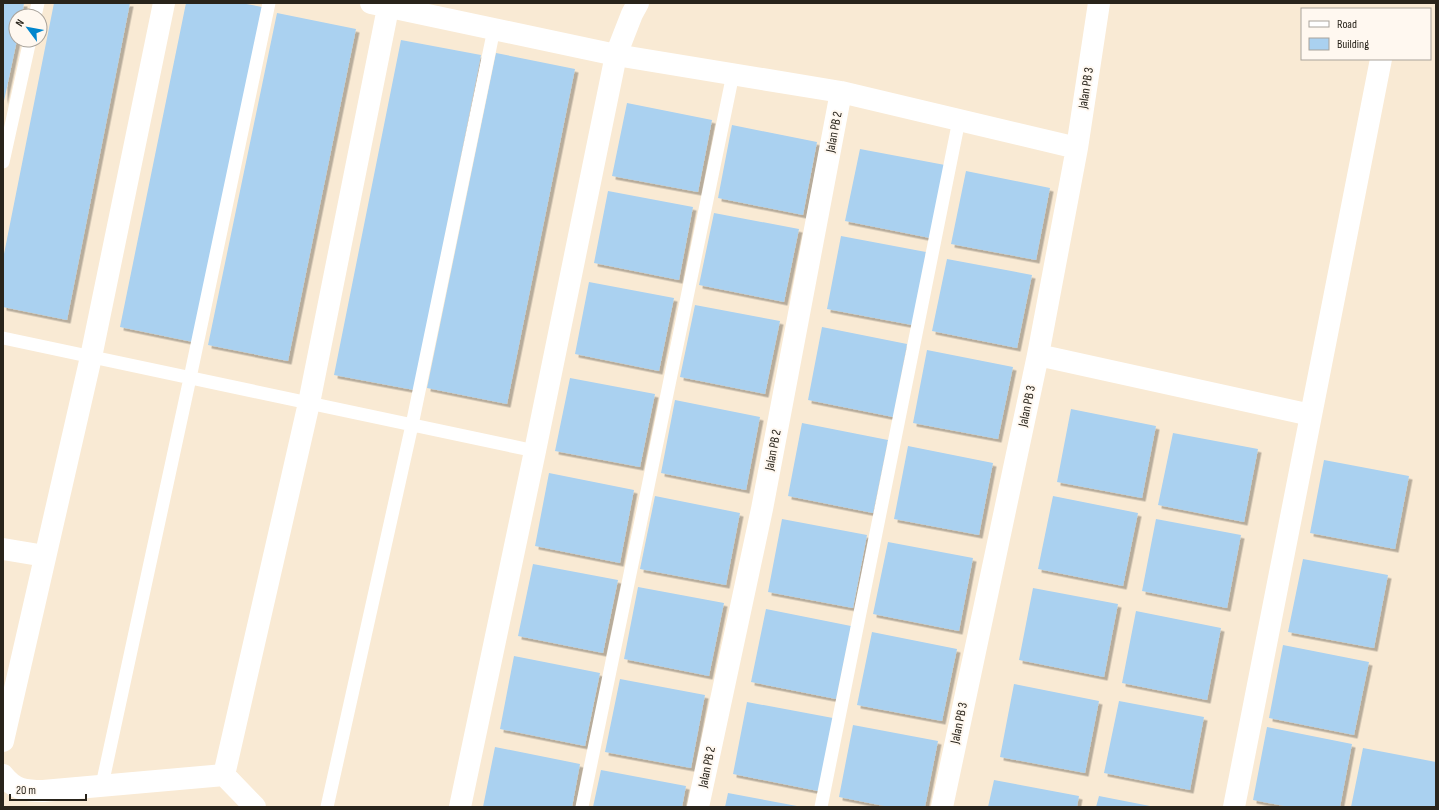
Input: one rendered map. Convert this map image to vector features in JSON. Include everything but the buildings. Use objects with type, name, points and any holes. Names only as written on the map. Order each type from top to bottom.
[{"type":"street","points":[[3,742],[91,357],[164,3]]},
{"type":"street","points":[[460,807],[616,55],[632,14],[638,3]]},
{"type":"street","name":"Jalan PB 3","points":[[942,807],[1038,355],[1076,148],[1099,3]]},
{"type":"street","points":[[224,775],[308,403],[383,4],[494,30],[616,55],[841,92],[1076,148]]},
{"type":"street","points":[[1234,807],[1381,60]]},
{"type":"street","name":"Jalan PB 2","points":[[698,807],[762,509],[841,92]]},
{"type":"street","points":[[1038,355],[1311,415]]},
{"type":"street","points":[[3,549],[45,556]]},
{"type":"street","points":[[3,775],[13,786],[26,791],[43,791],[224,775]]},
{"type":"street","points":[[224,775],[255,807]]},
{"type":"lane","points":[[102,785],[269,3]]},
{"type":"lane","points":[[327,807],[412,425],[494,30]]},
{"type":"lane","points":[[3,162],[28,48]]},
{"type":"lane","points":[[582,807],[733,74]]},
{"type":"lane","points":[[822,807],[959,120]]},
{"type":"lane","points":[[3,338],[535,451]]}]
